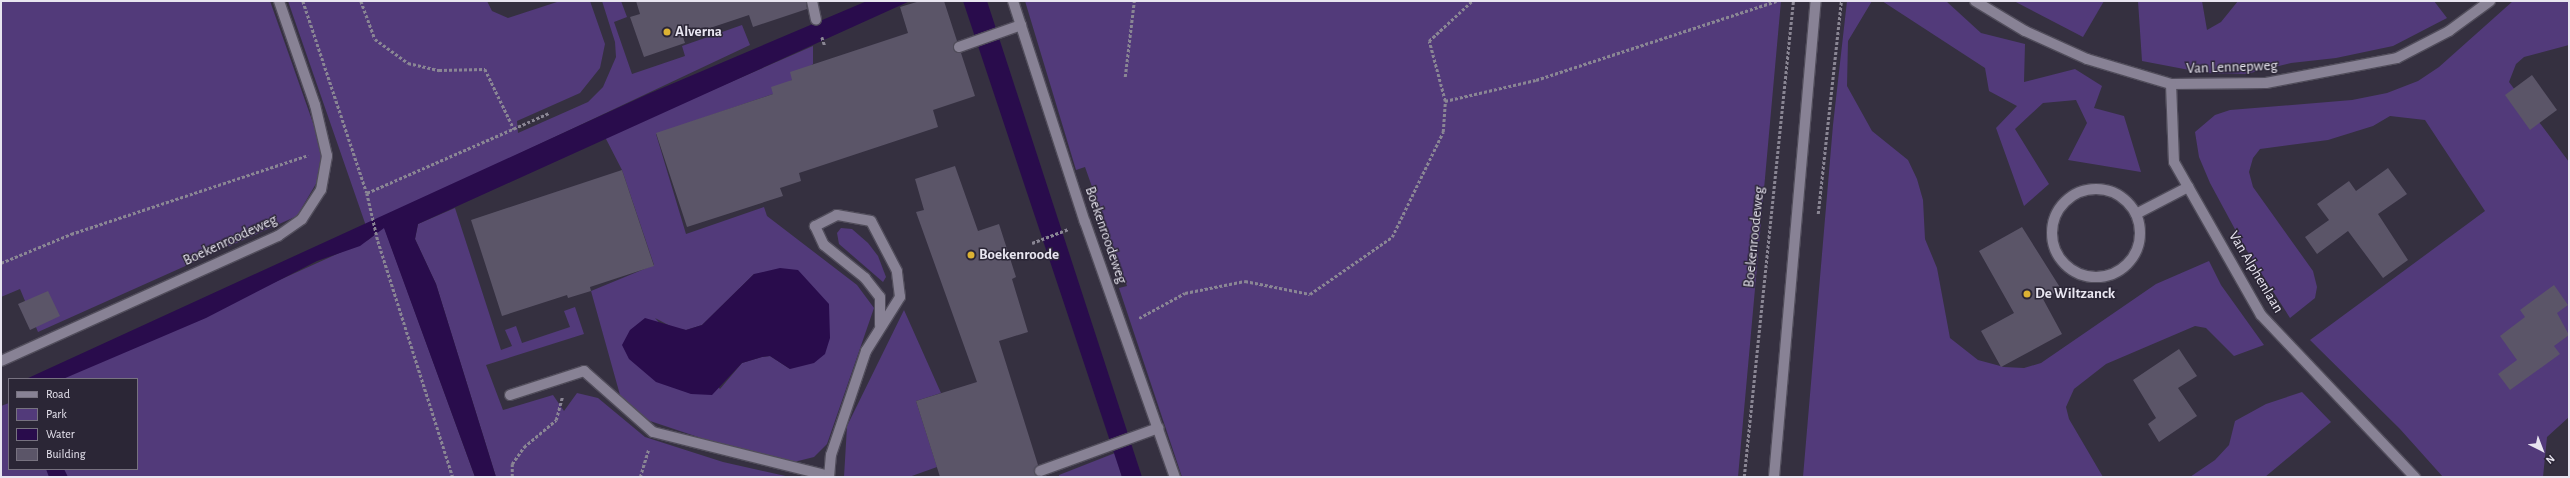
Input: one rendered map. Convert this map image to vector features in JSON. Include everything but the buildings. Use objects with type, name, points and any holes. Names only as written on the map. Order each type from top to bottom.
[{"type":"street","name":"Boekenroodeweg","points":[[1,360],[278,236],[302,219],[320,190],[326,149],[279,1]]},
{"type":"street","points":[[812,1],[816,20]]},
{"type":"street","name":"Boekenroodeweg","points":[[1013,1],[1121,325],[1175,477]]},
{"type":"street","points":[[1774,477],[1816,1]]},
{"type":"street","name":"Van Lennepweg","points":[[1975,1],[2025,31],[2087,60],[2171,84],[2266,83],[2396,58],[2437,39],[2490,1]]},
{"type":"street","points":[[959,47],[1022,25]]},
{"type":"street","name":"Van Alphenlaan","points":[[2171,84],[2174,162],[2261,315],[2415,477]]},
{"type":"street","points":[[2136,214],[2188,187]]},
{"type":"street","points":[[2086,189],[2115,193],[2136,214],[2140,242],[2125,266],[2113,274],[2085,276],[2061,260],[2054,247],[2052,233],[2058,212],[2072,195],[2086,189]]},
{"type":"street","points":[[510,395],[584,371],[654,432],[829,477],[832,455],[864,358],[880,325],[900,298],[897,271],[871,220],[837,214],[815,226],[824,245],[865,278],[880,297],[880,325]]},
{"type":"street","points":[[1040,471],[1158,428]]},
{"type":"path","points":[[303,1],[367,193],[378,240],[453,477]]},
{"type":"path","points":[[361,1],[375,39],[408,63],[439,70],[486,69],[514,129]]},
{"type":"path","points":[[1125,77],[1134,1]]},
{"type":"path","points":[[1121,325],[1185,293],[1245,281],[1310,294],[1392,237],[1443,132],[1445,101],[1429,41],[1472,1]]},
{"type":"path","points":[[1445,101],[1536,80],[1776,1]]},
{"type":"path","name":"Boekenroodeweg","points":[[1744,477],[1793,1]]},
{"type":"path","points":[[367,193],[549,113]]},
{"type":"path","points":[[1,263],[71,234],[326,149]]},
{"type":"path","points":[[1032,243],[1073,228]]},
{"type":"path","points":[[512,477],[512,464],[524,447],[556,420],[562,407],[563,378]]},
{"type":"path","points":[[640,477],[654,432]]},
{"type":"green space","points":[[1,1],[270,1],[319,140],[322,164],[317,182],[297,216],[38,332],[20,289],[1,297]]},
{"type":"green space","points":[[288,1],[487,1],[492,11],[508,18],[560,1],[590,1],[605,44],[600,68],[580,93],[517,121],[518,133],[588,102],[603,87],[616,57],[615,42],[602,1],[621,1],[627,17],[614,22],[632,74],[685,56],[682,46],[742,25],[750,45],[366,226]]},
{"type":"green space","points":[[1025,1],[1781,1],[1738,477],[1182,477],[1119,288],[1127,286],[1085,167],[1076,170]]},
{"type":"green space","points":[[1847,1],[1872,1],[1848,41],[1847,86],[1872,131],[1908,160],[1917,179],[1923,200],[1925,239],[1937,268],[1950,338],[1978,360],[2004,367],[2024,368],[2041,363],[2156,284],[2209,261],[2221,285],[2264,345],[2234,356],[2206,328],[2195,326],[2106,364],[2074,389],[2066,407],[2069,419],[2103,477],[1803,477],[1833,125]]},
{"type":"green space","points":[[1882,1],[1946,1],[1981,33],[2025,44],[2024,82],[2075,69],[2102,86],[2094,108],[2124,116],[2141,172],[2068,160],[2087,123],[2076,100],[2043,103],[2015,129],[2049,184],[2024,206],[1996,128],[2017,106],[1989,91],[1985,68]]},
{"type":"green space","points":[[2014,1],[2104,1],[2083,37]]},
{"type":"green space","points":[[2138,1],[2202,1],[2207,30],[2221,22],[2238,1],[2434,1],[2447,18],[2393,46],[2336,58],[2291,63],[2246,74],[2205,73],[2142,61]]},
{"type":"green space","points":[[2513,1],[2569,1],[2569,45],[2524,57],[2516,64],[2509,82],[2569,162],[2569,417],[2547,437],[2543,477],[2443,477],[2400,429],[2310,340],[2485,211],[2425,120],[2390,116],[2373,126],[2328,140],[2260,149],[2253,158],[2249,172],[2253,187],[2313,271],[2317,287],[2315,298],[2290,318],[2244,246],[2210,183],[2199,157],[2195,132],[2215,115],[2230,110],[2352,100],[2387,93],[2418,81],[2439,67]]},
{"type":"green space","points":[[813,46],[813,64],[773,94],[656,134],[686,234],[764,207],[767,216],[857,285],[874,308],[827,444],[814,457],[794,462],[722,445],[650,421],[633,410],[620,395],[591,291],[654,265],[622,170],[605,137]],"holes":[[[754,274],[790,369],[770,356],[762,357],[742,363],[720,389],[655,318],[674,328],[686,330],[702,325]]]},
{"type":"green space","points":[[455,208],[501,350],[512,346],[505,330],[516,326],[522,343],[570,327],[564,311],[575,307],[584,334],[486,365],[503,410],[553,395],[564,411],[577,393],[598,398],[645,437],[723,462],[790,477],[496,477],[436,284],[415,239],[418,224]]},
{"type":"green space","points":[[384,227],[475,477],[1,477],[1,406],[8,403],[8,470],[138,470],[138,378],[63,378],[368,240]]},
{"type":"green space","points":[[841,228],[852,229],[868,243],[878,256],[886,277],[883,282],[839,244],[837,233]]},
{"type":"green space","points":[[904,310],[941,393],[916,401],[937,467],[909,477],[844,477],[847,426]]},
{"type":"green space","points":[[2302,392],[2331,422],[2265,477],[2190,477],[2215,460],[2229,445],[2235,421],[2266,404]]},
{"type":"green space","points":[[1115,453],[1122,477],[1059,477],[1059,475]]},
{"type":"water","points":[[867,1],[910,1],[418,224],[415,239],[436,284],[496,477],[475,477],[384,228],[360,246],[317,261],[206,318],[65,378],[28,378],[648,94]]},
{"type":"water","points":[[963,1],[987,1],[1142,477],[1122,477]]},
{"type":"water","points":[[780,268],[798,270],[829,304],[830,338],[825,354],[814,363],[790,369],[770,356],[742,363],[712,395],[691,394],[656,382],[629,359],[622,345],[630,330],[645,318],[686,330],[702,325],[754,274]]},
{"type":"water","points":[[46,470],[64,470],[68,477],[49,477]]},
{"type":"place","name":"Alverna","points":[[667,32]]},
{"type":"place","name":"Boekenroode","points":[[971,255]]},
{"type":"place","name":"De Wiltzanck","points":[[2027,294]]}]
